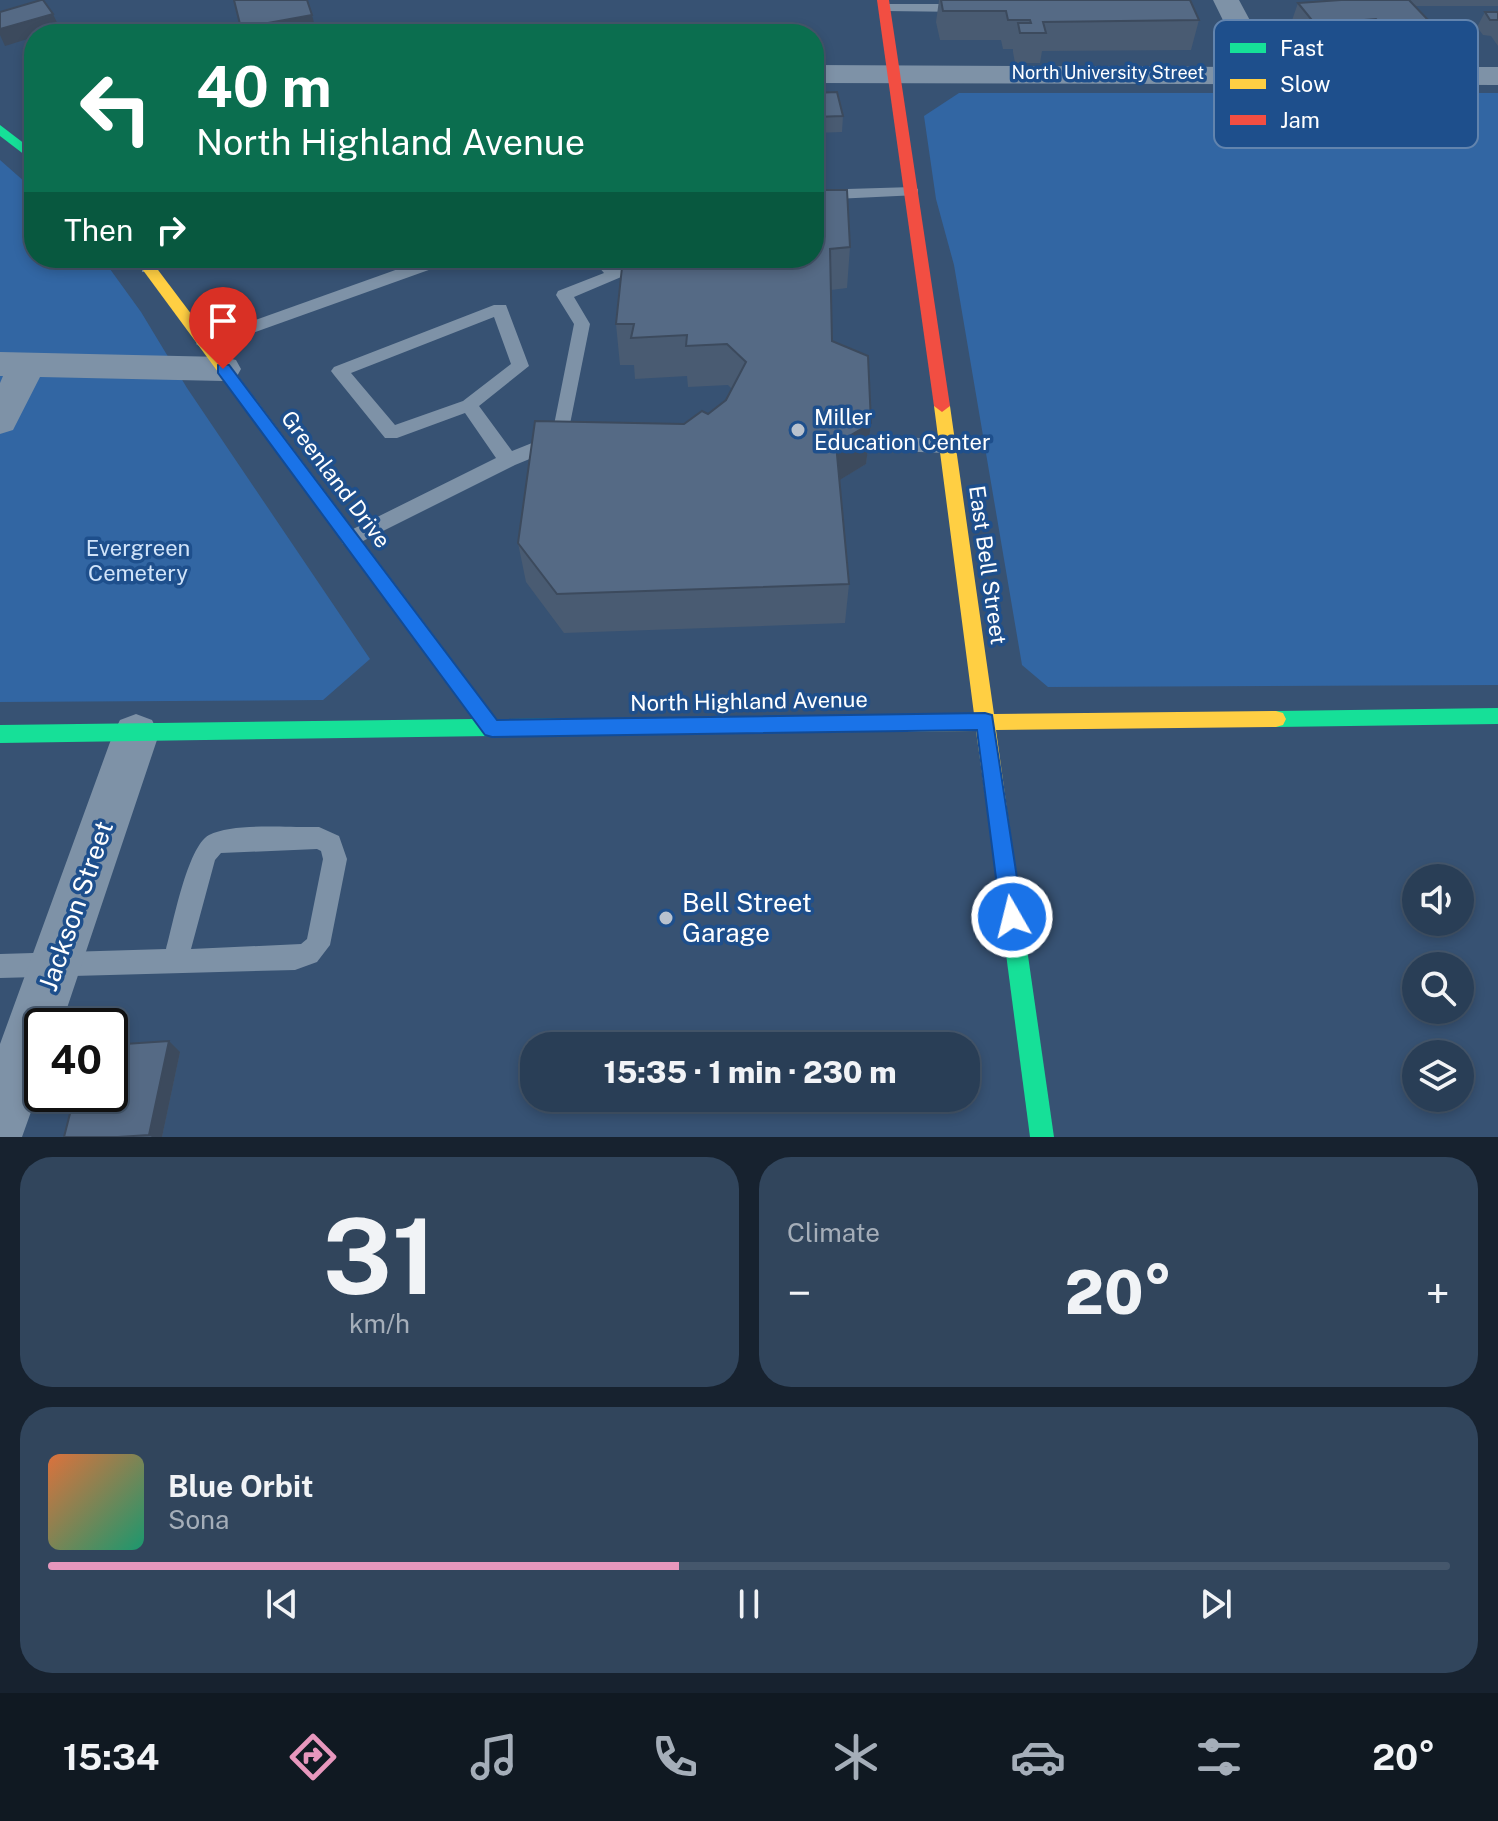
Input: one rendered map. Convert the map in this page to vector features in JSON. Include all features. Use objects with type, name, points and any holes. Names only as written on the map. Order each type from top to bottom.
[{"type":"street","points":[[1226,0],[1236,20]]},
{"type":"street","name":"East Bell Street","points":[[884,3],[913,192],[1042,1137]]},
{"type":"street","name":"North University Street","points":[[824,74],[1214,74]]},
{"type":"street","name":"North University Street","points":[[1478,76],[1498,76]]},
{"type":"street","name":"Greenland Drive","points":[[148,268],[492,729]]},
{"type":"street","points":[[0,421],[14,364],[214,356]]},
{"type":"street","name":"North Highland Avenue","points":[[0,734],[1498,716]]},
{"type":"street","name":"Jackson Street","points":[[0,1122],[136,734]]},
{"type":"lane","points":[[884,3],[971,8]]},
{"type":"lane","points":[[824,195],[913,192]]},
{"type":"lane","points":[[214,356],[421,268]]},
{"type":"lane","points":[[608,268],[615,275]]},
{"type":"lane","points":[[350,539],[508,460],[568,440],[582,324],[564,295],[633,268]]},
{"type":"lane","points":[[500,309],[520,366],[469,405],[391,433],[340,371],[500,309]]},
{"type":"lane","points":[[469,405],[508,460]]},
{"type":"lane","points":[[866,443],[947,446]]},
{"type":"lane","points":[[0,966],[54,967],[295,958],[308,954],[318,945],[335,859],[331,844],[319,838],[229,840],[214,844],[205,855],[175,962]]},
{"type":"green space","points":[[959,93],[1214,93],[1214,148],[1478,148],[1478,93],[1498,93],[1498,685],[1048,687],[1022,665],[954,265],[936,199],[924,116]]},
{"type":"green space","name":"Evergreen Cemetery","points":[[0,160],[24,181],[24,268],[109,268],[370,659],[323,700],[0,702]]},
{"type":"building","points":[[43,0],[53,14],[0,29],[0,12]]},
{"type":"building","points":[[234,0],[307,0],[312,15],[263,24],[240,24]]},
{"type":"building","points":[[941,0],[1190,0],[1199,20],[1043,22],[1046,33],[1020,33],[1018,23],[1031,23],[1030,20],[1008,20],[1006,11],[943,11]]},
{"type":"building","points":[[1409,0],[1428,20],[1312,20],[1298,3]]},
{"type":"building","points":[[1485,12],[1498,12],[1498,20],[1490,20]]},
{"type":"building","points":[[837,92],[843,116],[824,117],[824,93]]},
{"type":"building","name":"Miller Education Center","points":[[824,190],[847,190],[850,247],[830,249],[832,341],[868,356],[871,423],[836,444],[849,584],[557,594],[518,543],[535,421],[684,424],[702,411],[708,414],[726,400],[746,362],[727,344],[686,346],[687,335],[631,338],[634,324],[616,324],[622,268],[824,268]]},
{"type":"building","points":[[169,1041],[149,1135],[64,1137],[70,1112],[128,1112],[128,1044]]},
{"type":"traffic: fast","points":[[0,129],[24,149]]},
{"type":"traffic: fast","points":[[430,645],[492,729]]},
{"type":"traffic: fast","points":[[1276,719],[1498,716]]},
{"type":"traffic: fast","points":[[0,734],[627,726]]},
{"type":"traffic: fast","points":[[997,809],[1042,1137]]},
{"type":"traffic: slow","points":[[148,268],[430,645]]},
{"type":"traffic: slow","points":[[942,406],[997,809]]},
{"type":"traffic: slow","points":[[627,726],[1276,719]]},
{"type":"traffic: jam","points":[[883,0],[942,406]]},
{"type":"place","name":"Miller Education Center","points":[[798,430]]},
{"type":"place","name":"Bell Street Garage","points":[[666,918]]},
{"type":"route","points":[[223,369],[492,729],[985,721],[1012,917]]}]
